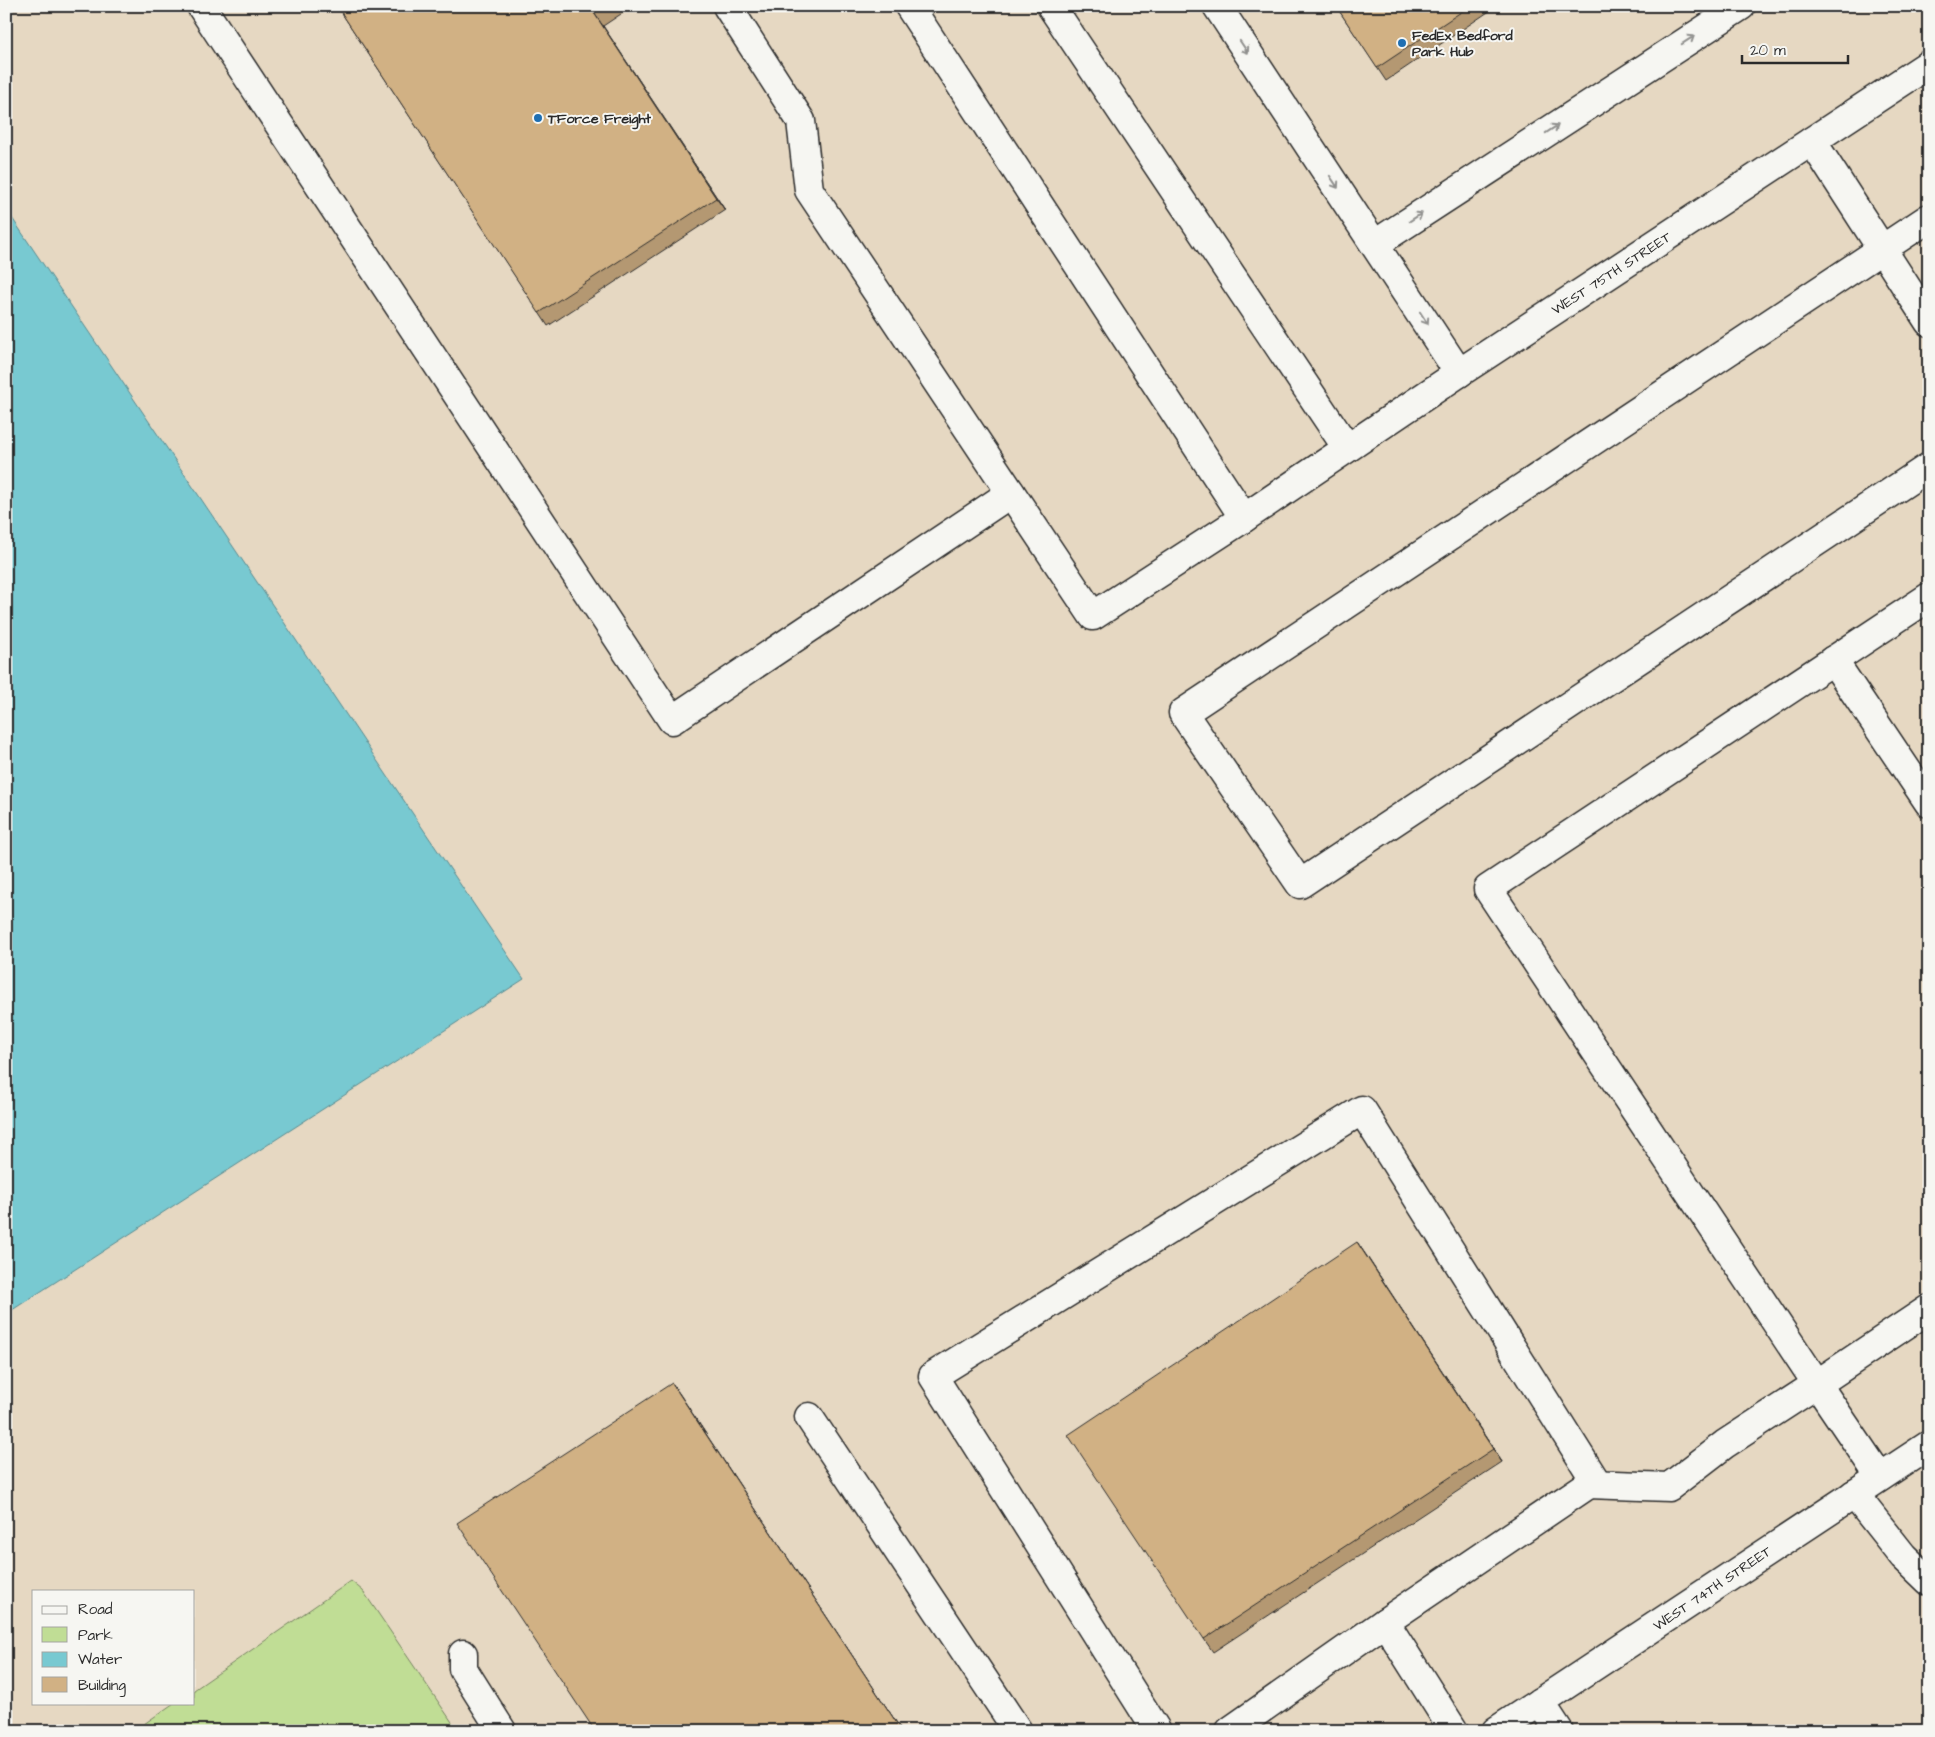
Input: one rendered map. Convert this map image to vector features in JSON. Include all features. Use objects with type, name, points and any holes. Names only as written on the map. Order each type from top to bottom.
[{"type":"street","points":[[200,6],[672,720],[1011,493],[809,190],[801,122],[727,6]]},
{"type":"street","points":[[909,6],[1244,518]]},
{"type":"street","points":[[1052,6],[1347,448]]},
{"type":"street","points":[[1218,6],[1452,362]]},
{"type":"street","points":[[1375,244],[1741,6]]},
{"type":"street","name":"WEST 75TH STREET","points":[[1011,493],[1092,616],[1244,518],[1347,448],[1452,362],[1812,141],[1929,64]]},
{"type":"street","points":[[1812,141],[1929,322]]},
{"type":"street","points":[[1929,218],[1183,713],[1300,884],[1929,467]]},
{"type":"street","points":[[1880,1477],[1488,889],[1929,597]]},
{"type":"street","points":[[1833,660],[1929,803]]},
{"type":"street","points":[[1157,1731],[933,1376],[1362,1110],[1595,1480],[1385,1622],[1230,1731]]},
{"type":"street","points":[[1588,1484],[1669,1487],[1725,1444],[1929,1309]]},
{"type":"street","points":[[809,1417],[1018,1731]]},
{"type":"street","name":"WEST 74TH STREET","points":[[1496,1731],[1929,1445]]},
{"type":"street","points":[[1854,1494],[1903,1556],[1929,1581]]},
{"type":"street","points":[[1385,1622],[1454,1731]]},
{"type":"street","points":[[462,1654],[463,1670],[502,1731]]},
{"type":"street","points":[[1540,1702],[1559,1731]]},
{"type":"shaded area","points":[[6,6],[1929,6],[1929,1731],[6,1731]]},
{"type":"green space","points":[[351,1581],[363,1591],[458,1731],[134,1731],[173,1704],[195,1704],[195,1689]]},
{"type":"water","points":[[6,209],[524,979],[6,1314]]},
{"type":"building","name":"TForce Freight","points":[[337,6],[605,6],[594,13],[716,198],[539,313]]},
{"type":"building","name":"FedEx Bedford Park Hub","points":[[1336,6],[1470,6],[1377,68]]},
{"type":"building","points":[[1357,1242],[1493,1449],[1204,1639],[1068,1435]]},
{"type":"building","points":[[672,1383],[902,1731],[595,1731],[457,1523]]},
{"type":"place","name":"FedEx Bedford Park Hub","points":[[1402,43]]},
{"type":"place","name":"TForce Freight","points":[[538,118]]}]
